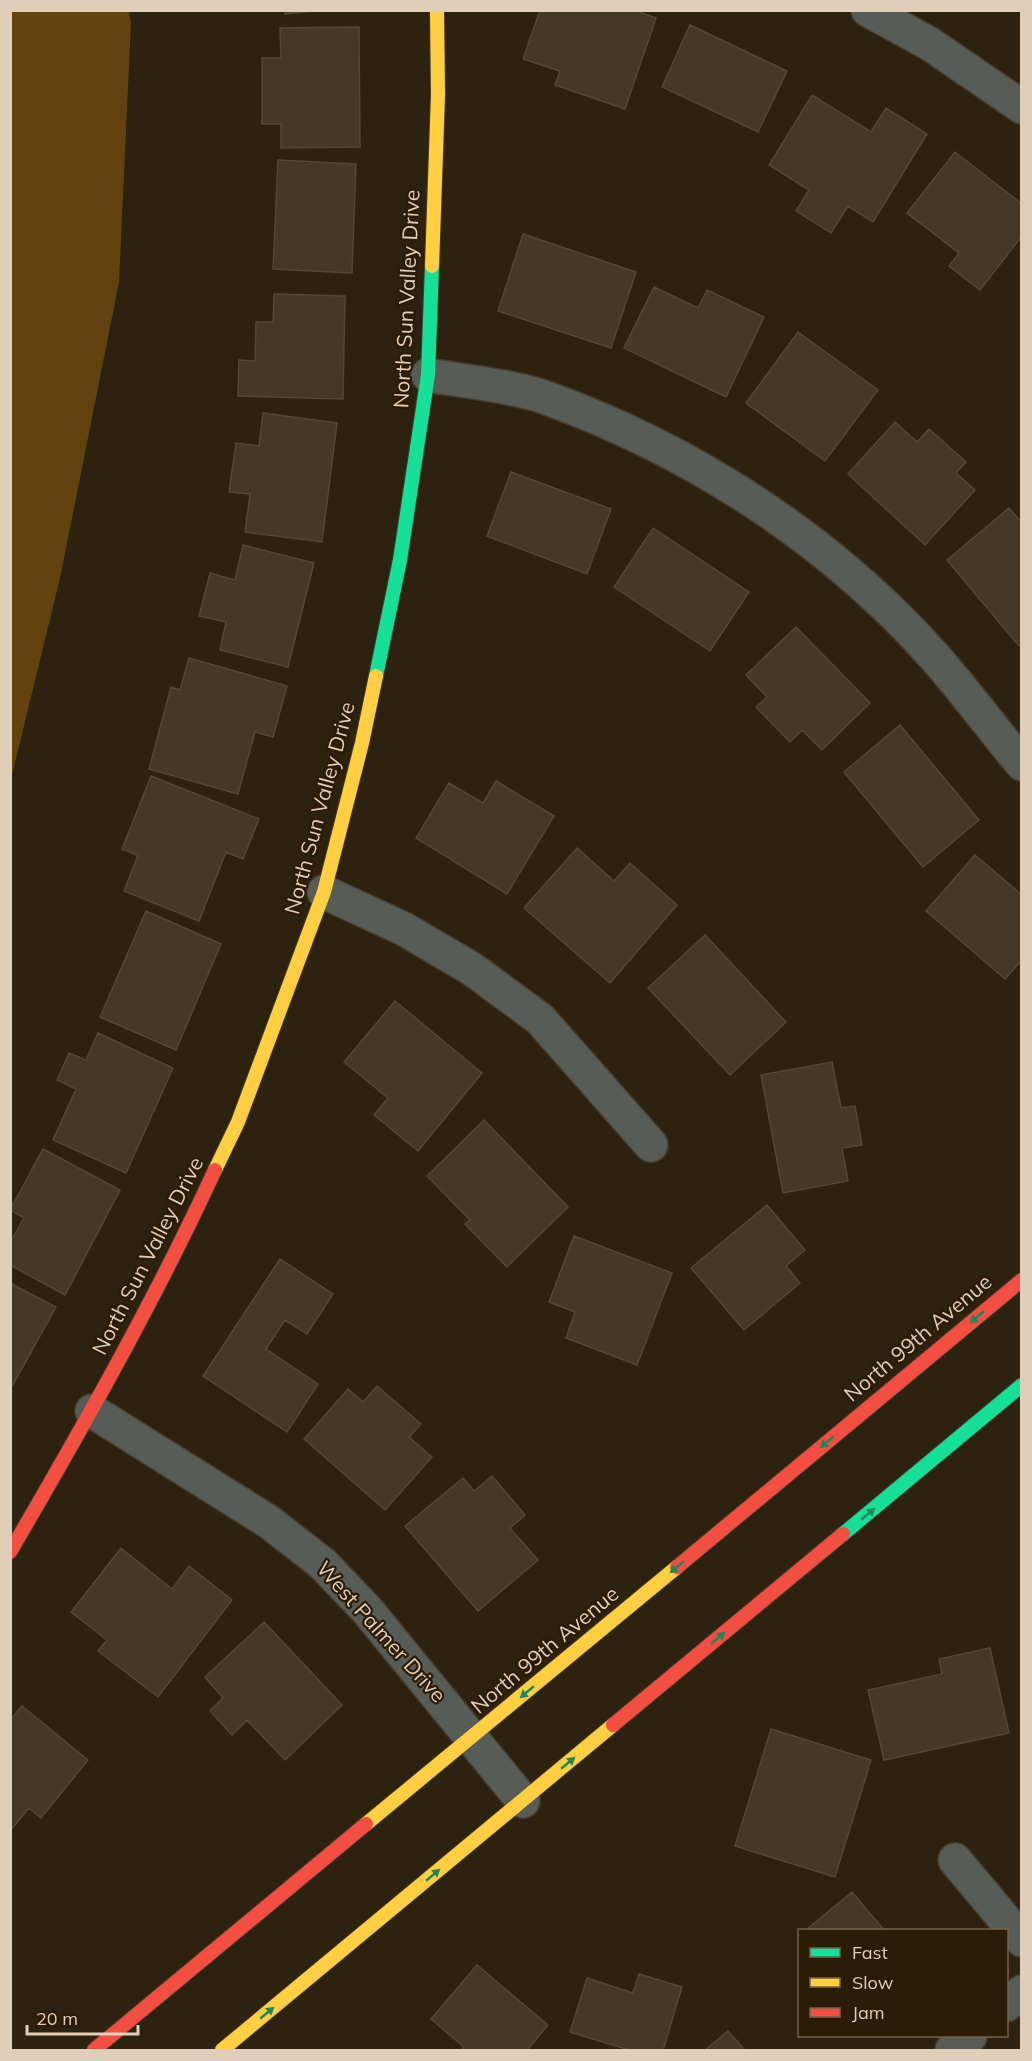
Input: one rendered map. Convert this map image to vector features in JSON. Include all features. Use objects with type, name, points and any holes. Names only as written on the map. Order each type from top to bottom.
[{"type":"main road","name":"North Sun Valley Drive","points":[[10,1552],[92,1411],[176,1254],[238,1122],[324,892],[362,743],[400,560],[428,375],[438,96],[436,10]]},
{"type":"main road","name":"North 99th Avenue","points":[[94,2050],[1022,1280]]},
{"type":"main road","points":[[222,2050],[1022,1386]]},
{"type":"street","points":[[868,10],[930,44],[1022,107]]},
{"type":"street","points":[[428,375],[542,396],[661,446],[783,520],[861,584],[932,655],[1022,764]]},
{"type":"street","points":[[324,892],[414,935],[472,969],[540,1019],[651,1145]]},
{"type":"street","name":"West Palmer Drive","points":[[92,1411],[269,1522],[323,1564],[367,1610],[474,1737],[523,1801]]},
{"type":"street","points":[[956,1860],[1022,1940]]},
{"type":"street","points":[[1008,2003],[1022,1992]]},
{"type":"street","points":[[952,2050],[969,2037]]},
{"type":"shaded area","points":[[11,10],[129,11],[131,23],[119,282],[60,578],[11,779]]},
{"type":"building","points":[[285,10],[324,10],[285,14]]},
{"type":"building","points":[[540,10],[634,10],[656,18],[625,109],[555,85],[560,71],[523,59]]},
{"type":"building","points":[[690,25],[787,71],[758,132],[662,87]]},
{"type":"building","points":[[359,27],[360,147],[281,148],[281,124],[262,124],[262,58],[281,58],[280,28]]},
{"type":"building","points":[[812,95],[871,132],[886,108],[927,134],[873,222],[848,206],[831,233],[796,211],[809,190],[769,165]]},
{"type":"building","points":[[955,152],[1022,204],[1022,236],[980,290],[949,266],[959,253],[907,213]]},
{"type":"building","points":[[278,160],[356,164],[352,273],[273,269]]},
{"type":"building","points":[[523,234],[636,272],[611,348],[498,311]]},
{"type":"building","points":[[654,287],[698,308],[707,290],[764,317],[726,397],[624,348]]},
{"type":"building","points":[[274,294],[345,296],[343,399],[238,396],[239,360],[255,361],[256,322],[273,322]]},
{"type":"building","points":[[798,332],[878,390],[825,461],[746,403]]},
{"type":"building","points":[[263,413],[337,423],[322,542],[245,532],[250,494],[229,492],[236,443],[259,446]]},
{"type":"building","points":[[895,422],[917,442],[929,429],[966,462],[956,473],[975,490],[925,545],[848,474]]},
{"type":"building","points":[[511,472],[611,509],[587,574],[487,536]]},
{"type":"building","points":[[1009,508],[1022,523],[1022,644],[1019,646],[947,560]]},
{"type":"building","points":[[653,528],[749,592],[710,651],[614,587]]},
{"type":"building","points":[[243,545],[314,563],[288,667],[220,650],[226,622],[199,616],[210,573],[235,580]]},
{"type":"building","points":[[796,627],[870,703],[822,750],[802,730],[790,742],[756,707],[767,697],[746,675]]},
{"type":"building","points":[[189,658],[287,686],[273,737],[255,732],[238,794],[149,769],[171,687],[180,690]]},
{"type":"building","points":[[900,725],[979,820],[923,867],[844,772]]},
{"type":"building","points":[[151,776],[259,819],[243,859],[226,852],[199,921],[124,891],[138,855],[122,849]]},
{"type":"building","points":[[496,781],[554,816],[507,894],[416,838],[449,783],[483,803]]},
{"type":"building","points":[[577,848],[614,881],[630,863],[677,905],[610,983],[524,908]]},
{"type":"building","points":[[975,855],[1022,895],[1022,960],[1005,979],[926,911]]},
{"type":"building","points":[[146,911],[221,944],[176,1050],[100,1017]]},
{"type":"building","points":[[705,935],[786,1022],[730,1075],[648,988]]},
{"type":"building","points":[[395,1001],[482,1073],[418,1151],[374,1115],[388,1098],[344,1062]]},
{"type":"building","points":[[98,1033],[173,1068],[126,1173],[53,1140],[76,1089],[57,1080],[69,1053],[86,1060]]},
{"type":"building","points":[[832,1062],[841,1108],[855,1106],[862,1145],[842,1148],[848,1181],[783,1193],[761,1075]]},
{"type":"building","points":[[484,1120],[568,1207],[507,1267],[465,1224],[470,1220],[427,1176]]},
{"type":"building","points":[[43,1149],[120,1190],[65,1295],[10,1265],[10,1243],[24,1218],[10,1210]]},
{"type":"building","points":[[767,1205],[805,1250],[786,1266],[800,1283],[744,1330],[691,1268]]},
{"type":"building","points":[[574,1236],[672,1273],[637,1365],[566,1338],[575,1312],[549,1302]]},
{"type":"building","points":[[280,1259],[333,1294],[307,1334],[285,1320],[266,1349],[318,1384],[287,1432],[203,1376]]},
{"type":"building","points":[[10,1283],[56,1307],[10,1390]]},
{"type":"building","points":[[377,1386],[421,1424],[409,1437],[432,1457],[385,1510],[304,1439],[348,1389],[363,1402]]},
{"type":"building","points":[[492,1476],[525,1515],[510,1528],[538,1560],[478,1611],[405,1526],[463,1478],[474,1491]]},
{"type":"building","points":[[121,1548],[172,1589],[189,1566],[232,1600],[158,1697],[98,1651],[107,1640],[71,1612]]},
{"type":"building","points":[[264,1622],[342,1705],[285,1760],[247,1720],[232,1735],[210,1711],[223,1698],[205,1677]]},
{"type":"building","points":[[990,1648],[1009,1733],[884,1760],[868,1690],[942,1674],[939,1659]]},
{"type":"building","points":[[22,1706],[88,1760],[41,1818],[29,1808],[10,1831],[10,1720]]},
{"type":"building","points":[[771,1729],[871,1760],[835,1877],[735,1846]]},
{"type":"building","points":[[852,1892],[883,1929],[807,1929]]},
{"type":"building","points":[[477,1965],[548,2025],[527,2050],[461,2050],[464,2047],[431,2019]]},
{"type":"building","points":[[639,1974],[682,1987],[663,2050],[629,2050],[570,2032],[587,1978],[633,1993]]},
{"type":"building","points":[[728,2031],[745,2050],[705,2050]]},
{"type":"traffic: fast","points":[[376,676],[400,560],[428,375],[432,266]]},
{"type":"traffic: fast","points":[[843,1534],[1022,1385]]},
{"type":"traffic: slow","points":[[432,266],[438,95],[437,10]]},
{"type":"traffic: slow","points":[[215,1170],[238,1122],[324,892],[362,743],[376,676]]},
{"type":"traffic: slow","points":[[366,1824],[677,1567]]},
{"type":"traffic: slow","points":[[222,2050],[613,1725]]},
{"type":"traffic: jam","points":[[10,1552],[117,1364],[168,1268],[215,1170]]},
{"type":"traffic: jam","points":[[677,1567],[1022,1280]]},
{"type":"traffic: jam","points":[[613,1725],[843,1534]]},
{"type":"traffic: jam","points":[[94,2050],[366,1824]]}]
